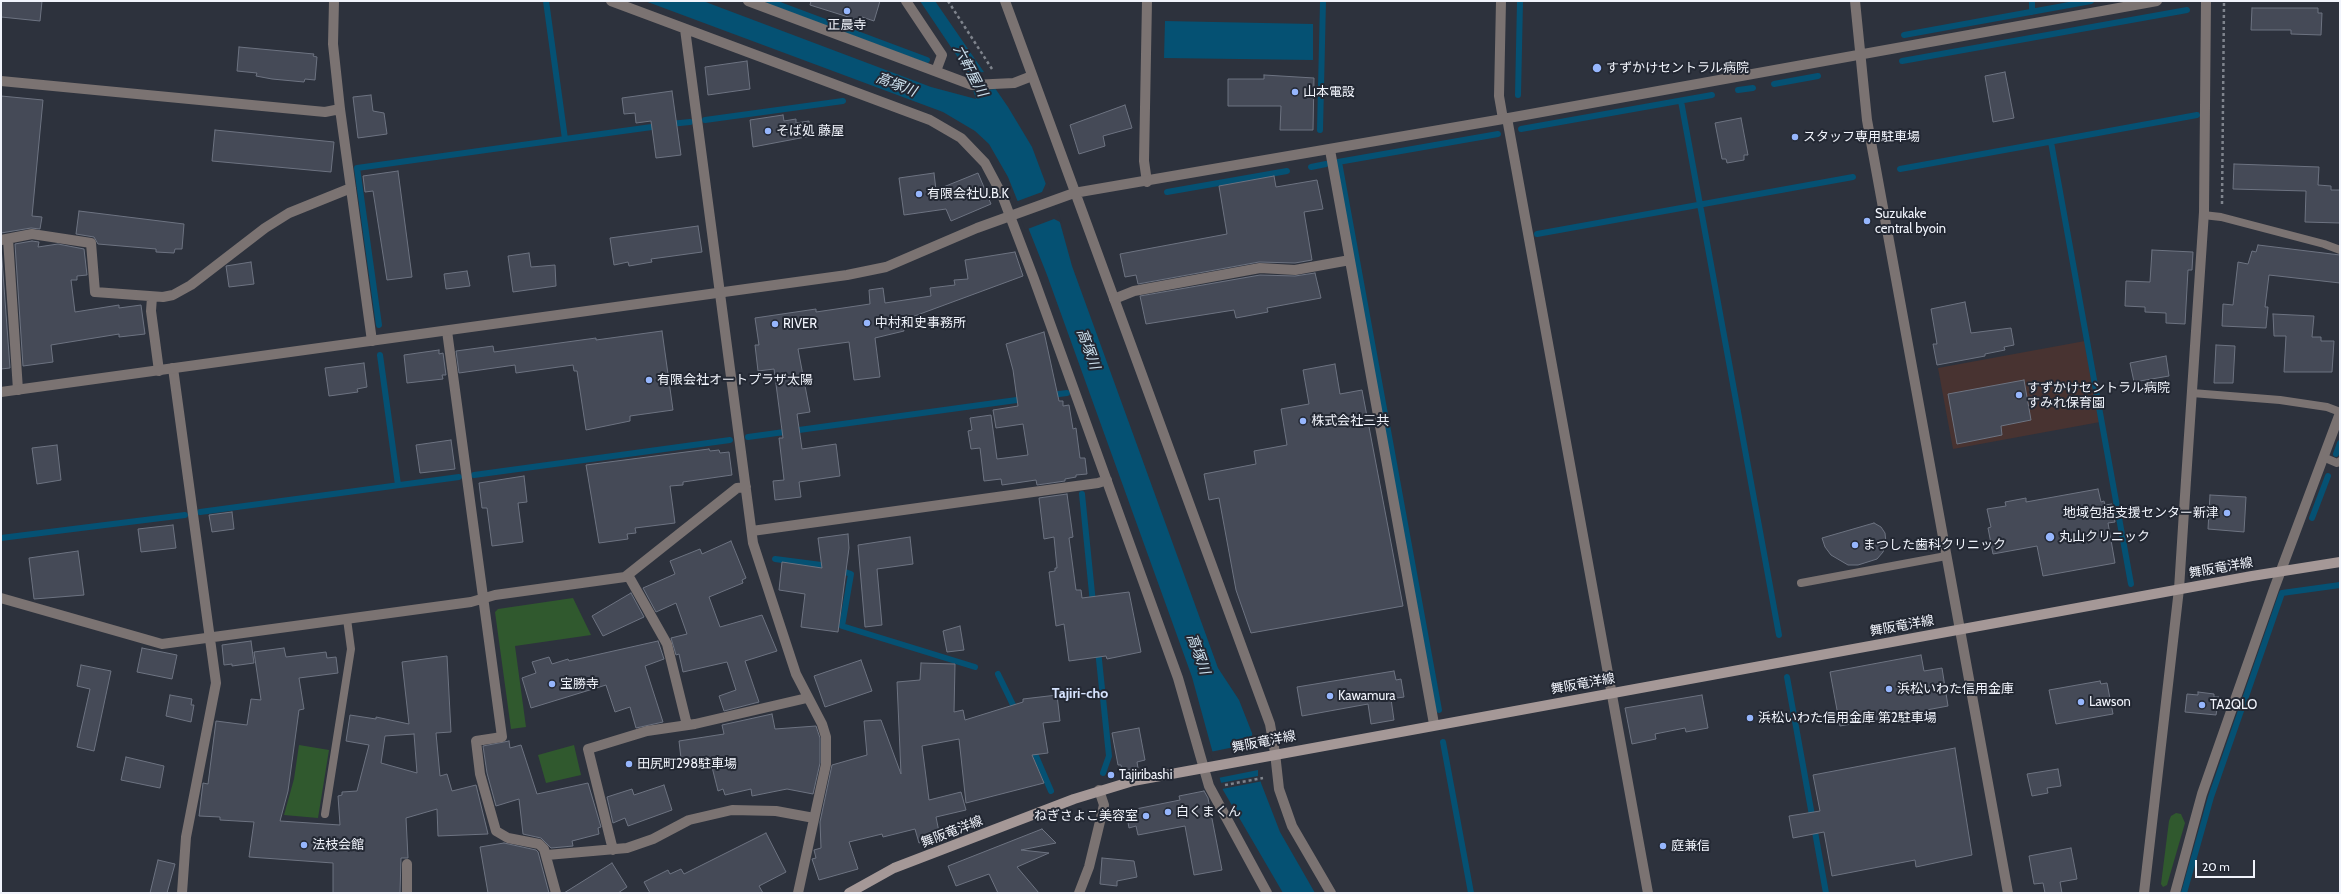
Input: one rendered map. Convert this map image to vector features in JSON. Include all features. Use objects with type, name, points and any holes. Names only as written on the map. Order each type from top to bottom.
[{"type":"main road","name":"舞阪竜洋線","points":[[849,893],[874,877],[894,868],[1099,790],[1133,781],[1275,753],[2178,589],[2340,562]]},
{"type":"street","points":[[334,1],[334,44],[340,109],[372,341]]},
{"type":"street","points":[[611,1],[946,128],[974,150],[985,163],[1012,215],[1209,766],[1210,788],[1267,893]]},
{"type":"street","points":[[748,1],[972,85],[1014,83],[1032,76]]},
{"type":"street","points":[[906,1],[942,55],[936,71]]},
{"type":"street","points":[[1004,1],[1270,724],[1279,789],[1292,826],[1331,893]]},
{"type":"street","points":[[1147,1],[1144,161],[1147,182]]},
{"type":"street","points":[[1501,1],[1499,96],[1505,119],[1648,893]]},
{"type":"street","points":[[1855,1],[1859,55],[1867,120],[2008,893]]},
{"type":"street","points":[[1,392],[867,272],[904,260],[1012,215],[1074,193],[1147,182],[1505,119],[2157,1]]},
{"type":"street","points":[[2144,893],[2178,589],[2192,393],[2203,215],[2206,1]]},
{"type":"street","points":[[685,29],[753,543],[796,674],[807,698],[822,724],[827,750],[798,893]]},
{"type":"street","points":[[1,81],[325,112],[340,109]]},
{"type":"street","points":[[1330,150],[1434,724]]},
{"type":"street","points":[[18,390],[4,240],[32,234],[91,243],[95,292],[152,297],[173,295],[183,291],[265,228],[289,213],[351,188]]},
{"type":"street","points":[[1114,299],[1134,291],[1260,268],[1296,270],[1350,260]]},
{"type":"street","points":[[152,297],[151,311],[159,370]]},
{"type":"street","points":[[447,331],[502,737],[476,741],[480,774],[491,818],[496,831],[501,836],[539,844],[544,849],[556,893]]},
{"type":"street","points":[[173,368],[216,683],[186,837],[182,893]]},
{"type":"street","points":[[2175,893],[2202,794],[2280,571],[2340,412]]},
{"type":"street","points":[[752,531],[1098,483],[1106,480]]},
{"type":"street","points":[[1,598],[162,644],[347,619],[625,577],[737,488],[746,487]]},
{"type":"street","points":[[628,575],[667,644],[687,725]]},
{"type":"street","points":[[614,850],[588,749],[647,731],[687,725],[807,698]]},
{"type":"street","points":[[1079,893],[1089,866],[1104,805],[1099,790]]},
{"type":"street","points":[[547,856],[614,850],[640,845],[689,820],[732,810],[776,811],[814,818]]},
{"type":"street","points":[[407,864],[407,893]]},
{"type":"lane","points":[[2203,215],[2221,217],[2324,244],[2340,250]]},
{"type":"lane","points":[[2192,393],[2280,400],[2327,407],[2340,412]]},
{"type":"lane","points":[[2323,457],[2337,463],[2340,461]]},
{"type":"lane","points":[[1801,583],[1946,556]]},
{"type":"lane","points":[[325,814],[351,649],[347,619]]},
{"type":"path","points":[[948,1],[998,77],[998,83]]},
{"type":"path","points":[[2221,217],[2224,3]]},
{"type":"path","points":[[1221,786],[1268,777]]},
{"type":"shaded area","name":"すずかけセントラル病院 すみれ保育園","points":[[2085,341],[2100,422],[1953,449],[1938,368]]},
{"type":"green space","points":[[573,598],[591,635],[515,646],[526,727],[511,729],[495,612],[498,609]]},
{"type":"green space","points":[[299,745],[329,750],[318,818],[284,815],[294,779]]},
{"type":"green space","points":[[574,745],[581,775],[546,783],[538,755]]},
{"type":"green space","points":[[2176,813],[2181,814],[2185,823],[2167,885],[2163,887],[2161,884],[2169,821],[2171,816]]},
{"type":"water","points":[[645,1],[703,1],[931,87],[976,99],[967,71],[920,1],[935,1],[1008,107],[1032,147],[1059,219],[1072,266],[1218,668],[1239,700],[1252,733],[1261,783],[1280,832],[1315,893],[1283,893],[1223,790],[1192,677],[1047,275],[1008,177],[989,144],[975,131],[943,112]]},
{"type":"water","points":[[1165,21],[1313,24],[1313,60],[1164,58]]},
{"type":"pier","points":[[985,72],[997,89],[972,91],[965,73]]},
{"type":"pier","points":[[1047,181],[1062,223],[1054,219],[1025,230],[1015,202],[1042,192]]},
{"type":"pier","points":[[1253,734],[1263,781],[1222,789],[1220,783],[1258,776],[1258,770],[1218,778],[1210,752],[1244,745]]},
{"type":"building","points":[[1,1],[42,1],[40,21],[1,17]]},
{"type":"building","name":"正晨寺","points":[[811,1],[880,1],[874,21],[862,17],[861,21],[810,5]]},
{"type":"building","points":[[2252,8],[2318,8],[2318,13],[2322,13],[2321,35],[2291,34],[2291,30],[2251,30]]},
{"type":"building","points":[[239,47],[314,54],[313,56],[317,57],[315,80],[305,79],[304,82],[272,79],[256,76],[257,73],[237,71]]},
{"type":"building","points":[[747,61],[750,89],[708,95],[705,67]]},
{"type":"building","points":[[2005,72],[2014,118],[1993,122],[1985,76]]},
{"type":"building","points":[[1264,75],[1314,78],[1313,130],[1280,130],[1281,106],[1228,106],[1228,79],[1264,79]]},
{"type":"building","points":[[672,91],[681,155],[656,158],[651,121],[636,123],[635,113],[624,114],[622,98]]},
{"type":"building","points":[[371,95],[373,111],[384,113],[387,134],[358,138],[353,97]]},
{"type":"building","points":[[1,96],[43,100],[32,216],[42,217],[40,229],[31,228],[1,233]]},
{"type":"building","points":[[1125,105],[1132,128],[1103,136],[1105,146],[1079,154],[1070,125]]},
{"type":"building","name":"そば処 藤屋","points":[[783,115],[784,121],[796,119],[796,123],[809,121],[811,136],[753,147],[750,120]]},
{"type":"building","points":[[1741,118],[1748,155],[1744,155],[1744,160],[1727,163],[1726,159],[1722,159],[1715,123]]},
{"type":"building","points":[[215,130],[334,142],[331,172],[212,161]]},
{"type":"building","points":[[2234,164],[2319,167],[2318,185],[2331,186],[2331,190],[2340,190],[2340,223],[2305,222],[2306,191],[2233,189]]},
{"type":"building","points":[[398,171],[412,277],[387,280],[373,191],[365,192],[363,176]]},
{"type":"building","points":[[934,173],[936,190],[978,173],[991,204],[951,221],[946,209],[904,215],[899,178]]},
{"type":"building","points":[[1274,176],[1276,187],[1317,180],[1323,209],[1304,212],[1312,260],[1295,263],[1259,262],[1138,284],[1136,275],[1125,277],[1120,254],[1227,234],[1219,186]]},
{"type":"building","points":[[79,211],[184,224],[182,249],[175,249],[174,253],[156,252],[156,249],[98,244],[94,237],[76,234]]},
{"type":"building","points":[[698,226],[702,252],[651,259],[652,262],[629,266],[628,262],[614,265],[610,238]]},
{"type":"building","points":[[32,241],[39,242],[38,247],[58,244],[84,249],[87,275],[77,276],[77,280],[71,280],[75,312],[119,305],[119,308],[141,305],[145,334],[119,337],[119,334],[51,345],[53,362],[23,366],[15,244]]},
{"type":"building","points":[[2258,245],[2340,255],[2340,283],[2269,275],[2265,307],[2268,307],[2266,328],[2222,326],[2223,304],[2233,305],[2238,262],[2248,264],[2252,251],[2256,252]]},
{"type":"building","points":[[1,246],[10,368],[1,369]]},
{"type":"building","points":[[2152,250],[2193,252],[2192,270],[2188,270],[2185,324],[2166,323],[2166,313],[2145,312],[2145,307],[2125,306],[2126,281],[2150,282]]},
{"type":"building","points":[[1015,252],[1023,276],[901,321],[904,331],[875,338],[880,377],[854,380],[849,342],[798,349],[810,412],[797,414],[802,449],[836,444],[840,476],[799,482],[801,497],[775,500],[773,481],[784,480],[779,438],[783,438],[774,369],[758,371],[755,345],[759,345],[755,318],[816,309],[816,312],[870,304],[869,290],[883,288],[885,303],[931,296],[930,288],[955,285],[954,280],[968,279],[965,260]]},
{"type":"building","points":[[529,253],[531,267],[555,265],[556,286],[513,292],[508,256]]},
{"type":"building","points":[[251,262],[254,284],[229,287],[226,266]]},
{"type":"building","points":[[467,271],[470,286],[446,289],[444,274]]},
{"type":"building","points":[[1315,273],[1321,298],[1267,308],[1268,312],[1236,318],[1234,310],[1146,324],[1140,296],[1260,275],[1295,276]]},
{"type":"building","points":[[1965,302],[1971,333],[2011,328],[2014,345],[2004,347],[2005,350],[1985,354],[1985,356],[1937,365],[1933,344],[1937,344],[1931,309]]},
{"type":"building","points":[[2273,314],[2314,316],[2312,337],[2321,337],[2321,341],[2334,341],[2332,372],[2284,372],[2286,336],[2274,336]]},
{"type":"building","points":[[662,331],[673,410],[630,416],[630,421],[586,430],[577,371],[574,371],[573,365],[516,373],[515,365],[459,373],[456,351],[493,346],[494,352],[596,338],[596,340]]},
{"type":"building","points":[[1044,332],[1059,401],[1063,401],[1063,406],[1069,405],[1073,429],[1076,428],[1080,458],[1085,458],[1087,474],[1076,475],[1076,477],[1065,479],[1065,481],[1037,485],[1036,480],[1002,485],[1001,479],[984,481],[980,448],[971,449],[968,431],[972,430],[970,418],[991,415],[997,459],[1028,455],[1023,424],[996,428],[993,410],[1018,406],[1013,370],[1006,344]]},
{"type":"building","points":[[2216,345],[2235,346],[2233,383],[2214,383]]},
{"type":"building","points":[[439,350],[439,354],[443,353],[446,375],[442,375],[443,379],[407,383],[404,355]]},
{"type":"building","points":[[2166,356],[2169,376],[2134,382],[2130,363]]},
{"type":"building","points":[[364,363],[367,387],[357,389],[358,392],[329,396],[325,368]]},
{"type":"building","points":[[1335,364],[1340,394],[1362,390],[1403,606],[1251,633],[1236,590],[1219,498],[1209,500],[1204,474],[1256,464],[1254,451],[1287,445],[1281,409],[1309,404],[1303,370]]},
{"type":"building","points":[[2024,380],[2031,420],[2001,426],[2002,435],[1957,444],[1948,394]]},
{"type":"building","points":[[451,440],[455,469],[420,473],[416,445]]},
{"type":"building","points":[[57,445],[61,480],[37,484],[32,448]]},
{"type":"building","points":[[709,449],[710,451],[719,450],[720,453],[729,452],[732,475],[683,482],[683,485],[670,486],[675,523],[635,528],[636,533],[627,534],[628,539],[599,543],[586,465]]},
{"type":"building","points":[[524,476],[527,502],[518,503],[523,542],[492,546],[487,508],[482,508],[479,483]]},
{"type":"building","name":"丸山クリニック","points":[[2098,489],[2101,502],[2104,501],[2105,505],[2112,504],[2115,522],[2108,523],[2115,563],[2043,576],[2037,546],[1993,554],[1988,528],[1991,527],[1987,509],[2006,506],[2005,502],[2026,498],[2026,502]]},
{"type":"building","points":[[1067,494],[1073,537],[1069,538],[1076,590],[1081,590],[1082,598],[1129,592],[1141,652],[1107,659],[1106,656],[1069,661],[1064,624],[1056,626],[1049,572],[1055,571],[1055,568],[1057,568],[1054,537],[1044,539],[1039,498]]},
{"type":"building","name":"地域包括支援センター新津","points":[[2210,495],[2246,497],[2244,532],[2208,529]]},
{"type":"building","points":[[232,512],[234,529],[212,532],[209,515]]},
{"type":"building","name":"まつした歯科クリニック","points":[[1874,523],[1881,527],[1885,533],[1886,543],[1883,552],[1877,559],[1858,565],[1848,565],[1831,555],[1825,547],[1822,538]]},
{"type":"building","points":[[173,525],[176,548],[141,552],[138,529]]},
{"type":"building","points":[[848,534],[849,548],[838,632],[801,627],[805,594],[779,590],[782,562],[822,568],[818,538]]},
{"type":"building","points":[[910,537],[913,564],[877,569],[882,625],[865,627],[858,545]]},
{"type":"building","points":[[731,541],[746,578],[742,580],[743,583],[709,597],[720,627],[762,615],[777,651],[745,661],[759,702],[724,711],[719,696],[736,690],[727,662],[683,672],[679,654],[676,655],[671,638],[687,634],[676,603],[656,612],[643,588],[675,574],[670,561],[700,549],[702,554]]},
{"type":"building","points":[[78,551],[84,595],[34,599],[29,558]]},
{"type":"building","points":[[631,593],[644,617],[603,636],[592,616]]},
{"type":"building","points":[[960,626],[964,650],[947,652],[943,631]]},
{"type":"building","points":[[251,641],[254,663],[232,666],[232,664],[224,665],[222,645]]},
{"type":"building","points":[[658,641],[664,659],[645,666],[663,722],[636,728],[630,707],[615,712],[606,685],[531,708],[522,678],[536,673],[532,662],[549,657],[552,664],[568,659],[569,661]]},
{"type":"building","points":[[142,648],[177,655],[172,679],[137,672]]},
{"type":"building","points":[[284,648],[286,657],[326,652],[327,658],[336,657],[338,673],[299,678],[304,709],[299,710],[288,791],[280,821],[340,825],[338,796],[342,795],[342,792],[357,791],[369,745],[346,741],[350,715],[376,719],[376,717],[409,724],[402,662],[447,656],[451,732],[436,733],[440,776],[447,774],[452,791],[476,785],[488,834],[438,836],[437,809],[406,818],[408,858],[401,858],[400,893],[333,893],[333,863],[249,857],[254,822],[220,820],[220,817],[199,816],[203,783],[208,784],[216,721],[247,725],[251,699],[261,700],[254,652]],"holes":[[[414,734],[417,773],[381,763],[385,736]]]},
{"type":"building","name":"浜松いわた信用金庫","points":[[1921,655],[1924,671],[1942,668],[1948,706],[1840,726],[1830,672]]},
{"type":"building","points":[[861,660],[872,691],[825,707],[814,676]]},
{"type":"building","points":[[921,663],[955,664],[954,712],[963,710],[965,720],[1023,702],[1023,699],[1057,695],[1060,721],[1043,723],[1048,753],[1032,755],[1044,783],[966,803],[959,739],[922,746],[929,800],[961,792],[966,810],[936,817],[940,837],[919,843],[915,829],[883,837],[882,834],[849,842],[858,869],[819,880],[812,859],[816,858],[814,850],[821,848],[820,822],[832,765],[867,755],[864,721],[881,720],[901,774],[897,682],[920,680]]},
{"type":"building","points":[[81,665],[111,671],[94,751],[77,747],[90,689],[77,686]]},
{"type":"building","points":[[1394,671],[1396,680],[1401,679],[1404,697],[1391,699],[1394,720],[1371,724],[1368,704],[1302,716],[1297,687]]},
{"type":"building","name":"Lawson","points":[[2100,681],[2101,684],[2107,683],[2113,714],[2056,724],[2049,690]]},
{"type":"building","points":[[2198,692],[2214,694],[2214,697],[2219,697],[2216,715],[2185,712],[2187,694],[2198,695]]},
{"type":"building","points":[[170,695],[192,699],[191,705],[194,705],[191,722],[166,716]]},
{"type":"building","points":[[1702,695],[1708,728],[1686,732],[1685,728],[1655,734],[1656,739],[1632,744],[1625,708]]},
{"type":"building","points":[[772,714],[775,729],[816,726],[820,738],[820,763],[813,794],[787,789],[752,796],[751,789],[725,795],[723,789],[718,791],[711,763],[682,767],[679,741],[724,734],[722,725]]},
{"type":"building","points":[[1139,728],[1145,760],[1137,762],[1138,768],[1122,771],[1121,765],[1118,765],[1112,733]]},
{"type":"building","points":[[509,741],[510,748],[521,745],[537,794],[588,783],[601,827],[598,828],[599,834],[572,841],[573,846],[551,848],[541,838],[523,834],[519,799],[496,806],[487,773],[483,746]]},
{"type":"building","points":[[1955,748],[1972,855],[1916,867],[1915,860],[1832,876],[1824,832],[1793,838],[1789,816],[1820,811],[1813,775]]},
{"type":"building","points":[[126,757],[164,766],[160,788],[121,780]]},
{"type":"building","points":[[2058,769],[2061,786],[2047,788],[2048,793],[2032,796],[2027,774]]},
{"type":"building","points":[[664,785],[672,810],[628,826],[625,818],[613,823],[607,797],[632,789],[634,795]]},
{"type":"building","points":[[1204,791],[1208,798],[1222,870],[1194,875],[1185,826],[1138,835],[1136,826],[1129,828],[1126,811],[1180,800],[1179,796]]},
{"type":"building","points":[[1042,829],[1056,843],[1021,850],[1049,853],[1017,867],[1039,893],[998,893],[989,874],[956,886],[948,866]]},
{"type":"building","points":[[766,833],[786,872],[759,886],[763,893],[650,893],[644,882],[668,870],[670,874],[681,869],[684,874]]},
{"type":"building","points":[[504,843],[536,850],[538,852],[549,893],[488,893],[480,847]]},
{"type":"building","points":[[2071,848],[2077,879],[2060,882],[2062,893],[2045,893],[2043,883],[2034,884],[2029,856]]},
{"type":"building","points":[[1102,858],[1134,861],[1137,877],[1117,881],[1117,886],[1100,884]]},
{"type":"building","points":[[158,860],[175,864],[167,893],[150,893]]},
{"type":"building","points":[[612,863],[627,887],[618,893],[564,893]]},
{"type":"waterway","points":[[379,325],[357,168],[565,139],[546,1]]},
{"type":"waterway","points":[[769,1],[927,60]]},
{"type":"waterway","points":[[1320,130],[1323,1]]},
{"type":"waterway","points":[[2032,1],[2032,12]]},
{"type":"waterway","points":[[1904,35],[2091,1]]},
{"type":"waterway","points":[[1518,95],[1520,2]]},
{"type":"waterway","points":[[1902,61],[2187,10]]},
{"type":"waterway","points":[[1774,84],[1818,76]]},
{"type":"waterway","points":[[1738,90],[1753,88]]},
{"type":"waterway","points":[[1521,129],[1712,95]]},
{"type":"waterway","points":[[705,120],[843,101]]},
{"type":"waterway","points":[[1681,101],[1779,635]]},
{"type":"waterway","points":[[1900,169],[2197,115]]},
{"type":"waterway","points":[[670,124],[690,122]]},
{"type":"waterway","points":[[565,139],[659,126]]},
{"type":"waterway","points":[[1338,162],[1498,134]]},
{"type":"waterway","points":[[2051,142],[2131,584]]},
{"type":"waterway","points":[[1339,162],[1439,710]]},
{"type":"waterway","points":[[1311,167],[1326,164]]},
{"type":"waterway","points":[[1167,192],[1287,171]]},
{"type":"waterway","points":[[1537,234],[1853,177]]},
{"type":"waterway","points":[[380,355],[398,485]]},
{"type":"waterway","points":[[1051,395],[1067,393]]},
{"type":"waterway","points":[[748,437],[1024,399]]},
{"type":"waterway","points":[[474,475],[730,440]]},
{"type":"waterway","points":[[2336,454],[2340,443]]},
{"type":"waterway","points":[[2312,518],[2328,476]]},
{"type":"waterway","points":[[200,512],[459,477]]},
{"type":"waterway","points":[[1082,494],[1093,603]]},
{"type":"waterway","points":[[1,538],[185,515]]},
{"type":"waterway","points":[[775,559],[829,566]]},
{"type":"waterway","points":[[839,570],[851,574],[842,626],[975,667]]},
{"type":"waterway","points":[[2184,893],[2211,797],[2282,593],[2340,585]]},
{"type":"waterway","points":[[1098,650],[1109,756],[1103,773]]},
{"type":"waterway","points":[[998,674],[1016,711]]},
{"type":"waterway","points":[[1787,677],[1826,893]]},
{"type":"waterway","points":[[1443,742],[1471,893]]},
{"type":"waterway","points":[[1032,747],[1051,791]]},
{"type":"place","name":"正晨寺","points":[[847,11]]},
{"type":"place","name":"すずかけセントラル病院","points":[[1597,68]]},
{"type":"place","name":"山本電設","points":[[1295,92]]},
{"type":"place","name":"そば処 藤屋","points":[[768,131]]},
{"type":"place","name":"スタッフ専用駐車場","points":[[1795,137]]},
{"type":"place","name":"有限会社U.B.K","points":[[919,194]]},
{"type":"place","name":"Suzukake central byoin","points":[[1867,221]]},
{"type":"place","name":"中村和史事務所","points":[[867,323]]},
{"type":"place","name":"RIVER","points":[[775,324]]},
{"type":"place","name":"有限会社オートプラザ太陽","points":[[649,380]]},
{"type":"place","name":"すずかけセントラル病院 すみれ保育園","points":[[2019,395]]},
{"type":"place","name":"株式会社三共","points":[[1303,421]]},
{"type":"place","name":"地域包括支援センター新津","points":[[2227,513]]},
{"type":"place","name":"丸山クリニック","points":[[2050,537]]},
{"type":"place","name":"まつした歯科クリニック","points":[[1855,545]]},
{"type":"place","name":"宝勝寺","points":[[552,684]]},
{"type":"place","name":"浜松いわた信用金庫","points":[[1889,689]]},
{"type":"place","name":"Kawamura","points":[[1330,696]]},
{"type":"place","name":"Lawson","points":[[2081,702]]},
{"type":"place","name":"TA2QLO","points":[[2202,705]]},
{"type":"place","name":"浜松いわた信用金庫 第2駐車場","points":[[1750,718]]},
{"type":"place","name":"田尻町298駐車場","points":[[629,764]]},
{"type":"place","name":"Tajiribashi","points":[[1111,775]]},
{"type":"place","name":"白くまくん","points":[[1168,812]]},
{"type":"place","name":"ねぎさよこ美容室","points":[[1146,816]]},
{"type":"place","name":"法枝会館","points":[[304,845]]},
{"type":"place","name":"庭兼信","points":[[1663,846]]},
{"type":"district","name":"Tajiri-cho","points":[[1080,694]]},
{"type":"water label","name":"六軒屋川","points":[[970,71]]},
{"type":"water label","name":"高塚川","points":[[896,85]]},
{"type":"water label","name":"高塚川","points":[[1088,349]]},
{"type":"water label","name":"高塚川","points":[[1198,654]]}]
